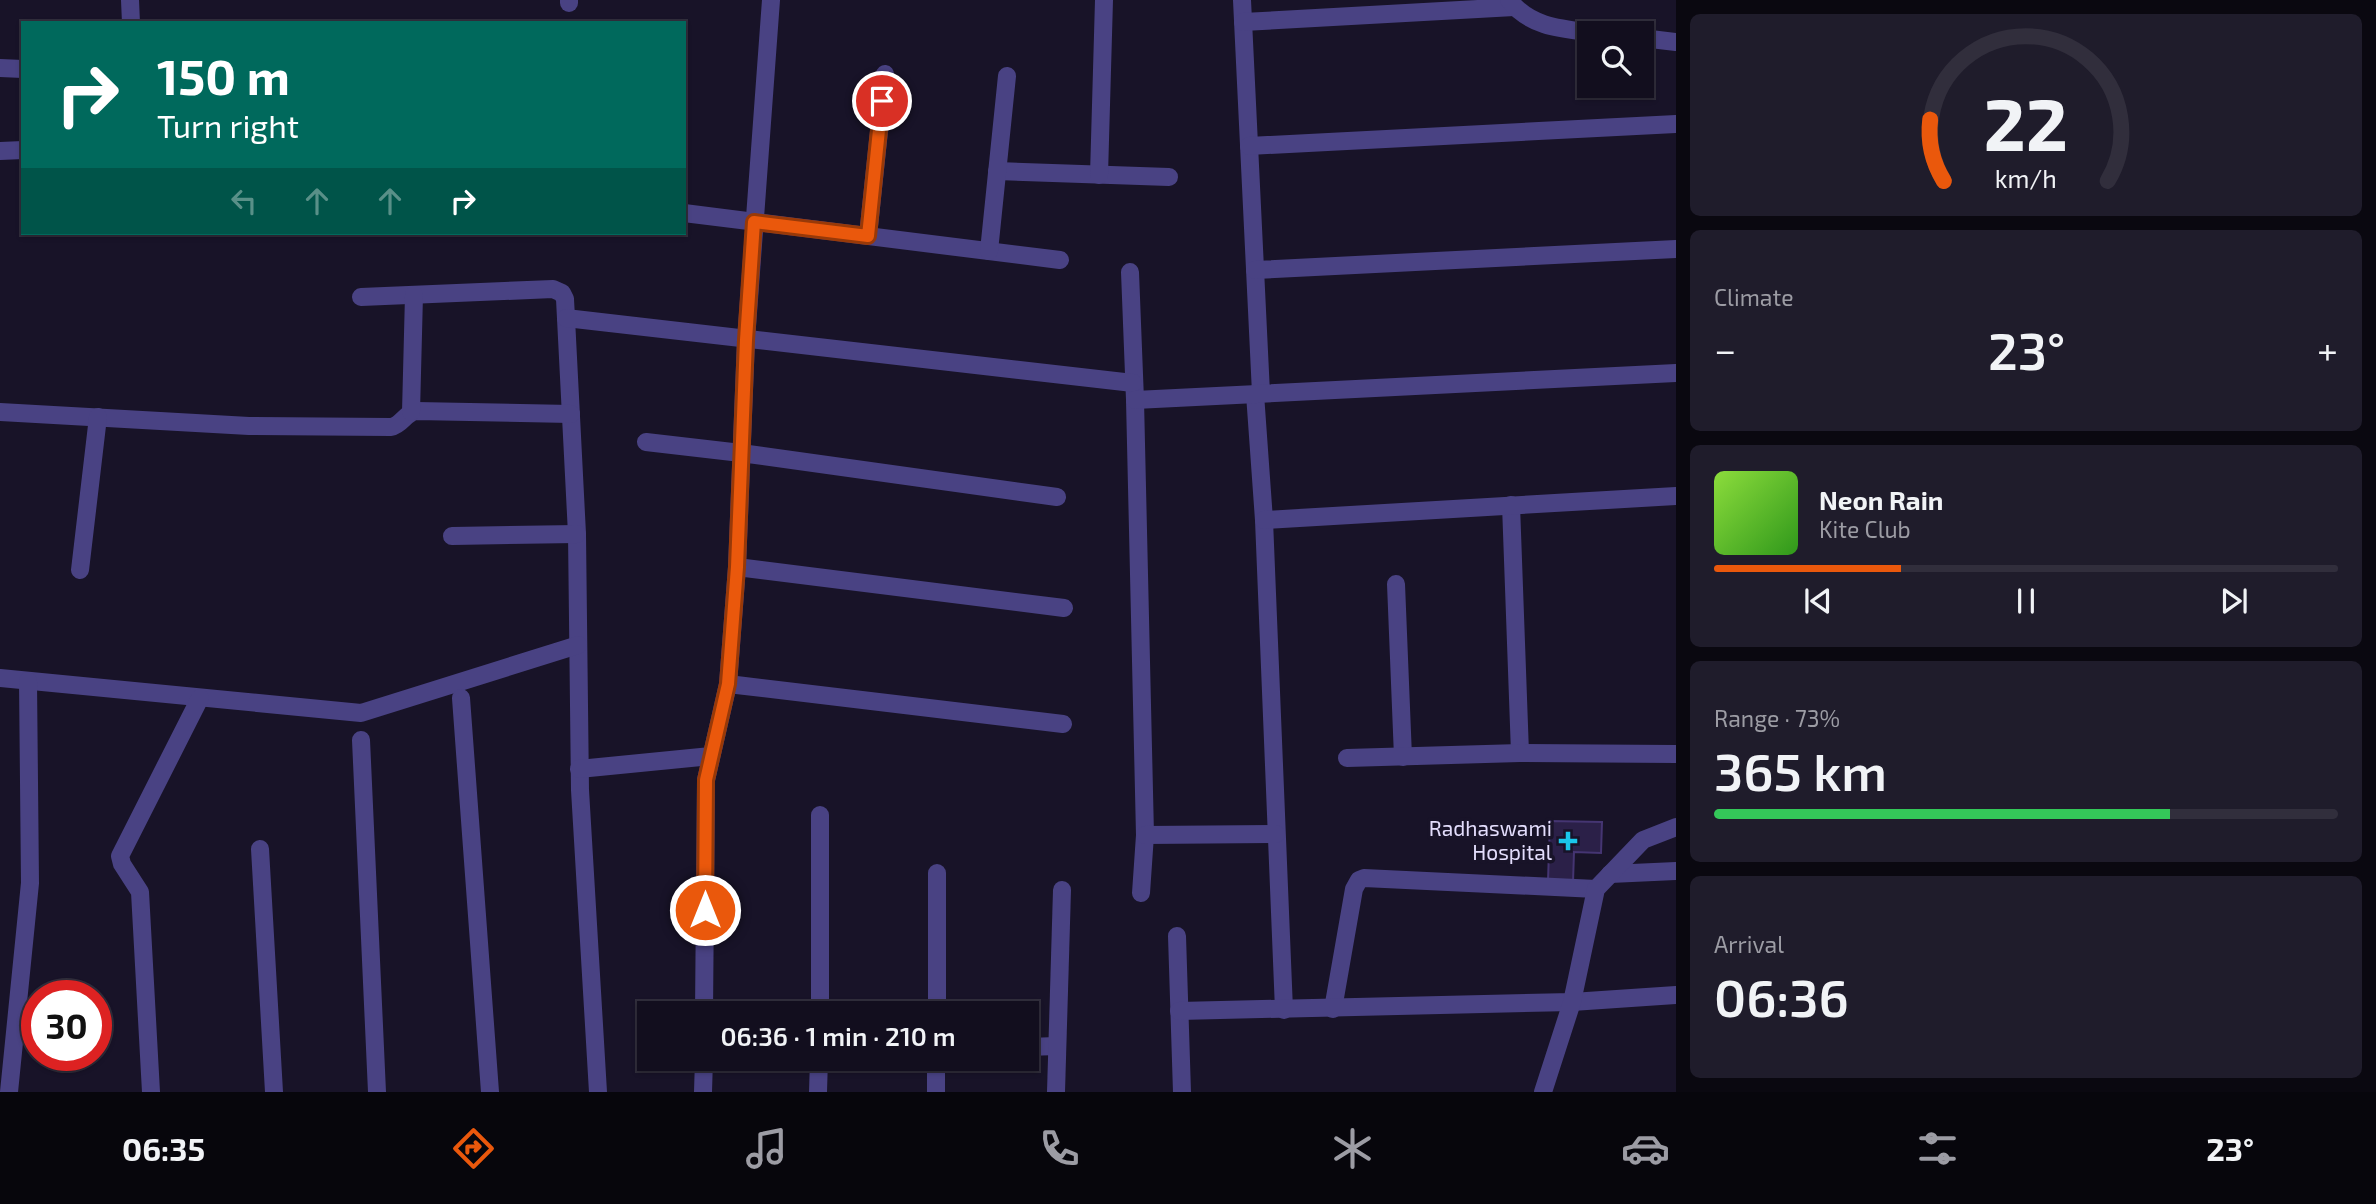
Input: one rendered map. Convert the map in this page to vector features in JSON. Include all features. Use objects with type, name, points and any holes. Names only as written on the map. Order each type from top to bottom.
[{"type":"street","points":[[130,0],[131,21]]},
{"type":"street","points":[[704,1001],[706,780],[728,684],[737,567],[746,340],[771,0]]},
{"type":"street","points":[[1099,175],[1104,0]]},
{"type":"street","points":[[1242,0],[1284,1010]]},
{"type":"street","points":[[1243,22],[1511,4],[1547,28],[1577,31]]},
{"type":"street","points":[[1654,40],[1676,43]]},
{"type":"street","points":[[0,68],[21,69]]},
{"type":"street","points":[[868,236],[885,74]]},
{"type":"street","points":[[989,251],[1007,76]]},
{"type":"street","points":[[1249,146],[1676,124]]},
{"type":"street","points":[[0,151],[21,150]]},
{"type":"street","points":[[997,172],[1169,177]]},
{"type":"street","points":[[686,213],[1060,260]]},
{"type":"street","points":[[1255,270],[1676,249]]},
{"type":"street","points":[[1130,272],[1145,835],[1141,893]]},
{"type":"street","points":[[361,297],[553,289],[562,293],[566,318],[577,534],[579,769],[598,1092]]},
{"type":"street","points":[[411,412],[414,295]]},
{"type":"street","points":[[566,318],[1134,392],[1258,394],[1676,373]]},
{"type":"street","points":[[0,412],[249,426],[391,427],[411,412],[571,414]]},
{"type":"street","points":[[80,570],[98,417]]},
{"type":"street","points":[[646,442],[1057,496]]},
{"type":"street","points":[[1264,520],[1676,496]]},
{"type":"street","points":[[1511,505],[1520,753]]},
{"type":"street","points":[[452,536],[577,534]]},
{"type":"street","points":[[737,567],[1064,608]]},
{"type":"street","points":[[1396,584],[1403,757]]},
{"type":"street","points":[[0,678],[361,713],[578,645]]},
{"type":"street","points":[[8,1092],[30,883],[28,681]]},
{"type":"street","points":[[728,684],[1063,723]]},
{"type":"street","points":[[150,1092],[140,892],[122,864],[120,856],[200,698]]},
{"type":"street","points":[[461,698],[490,1092]]},
{"type":"street","points":[[361,740],[377,1092]]},
{"type":"street","points":[[1347,758],[1520,753],[1676,754]]},
{"type":"street","points":[[579,769],[711,756]]},
{"type":"street","points":[[820,815],[820,1001]]},
{"type":"street","points":[[1543,1092],[1572,1002],[1596,889],[1643,840],[1676,827]]},
{"type":"street","points":[[1145,835],[1276,834]]},
{"type":"street","points":[[260,849],[274,1092]]},
{"type":"street","points":[[1610,874],[1676,871]]},
{"type":"street","points":[[937,873],[937,1001]]},
{"type":"street","points":[[1334,1009],[1353,889],[1359,880],[1364,878],[1596,889]]},
{"type":"street","points":[[1056,1092],[1062,890]]},
{"type":"street","points":[[1177,936],[1182,1092]]},
{"type":"street","points":[[1179,1011],[1572,1002],[1676,995]]},
{"type":"street","points":[[1039,1046],[1057,1046]]},
{"type":"street","points":[[703,1092],[704,1071]]},
{"type":"street","points":[[818,1092],[819,1071]]},
{"type":"street","points":[[936,1071],[936,1092]]},
{"type":"street","points":[[0,1084],[8,1092]]},
{"type":"building","points":[[1550,821],[1602,822],[1601,853],[1574,852],[1573,882],[1548,881]]},
{"type":"place","name":"Radhaswami Hospital","points":[[1568,841]]},
{"type":"route","points":[[705,910],[706,780],[728,684],[737,567],[746,340],[754,222],[868,236],[882,101]]}]
